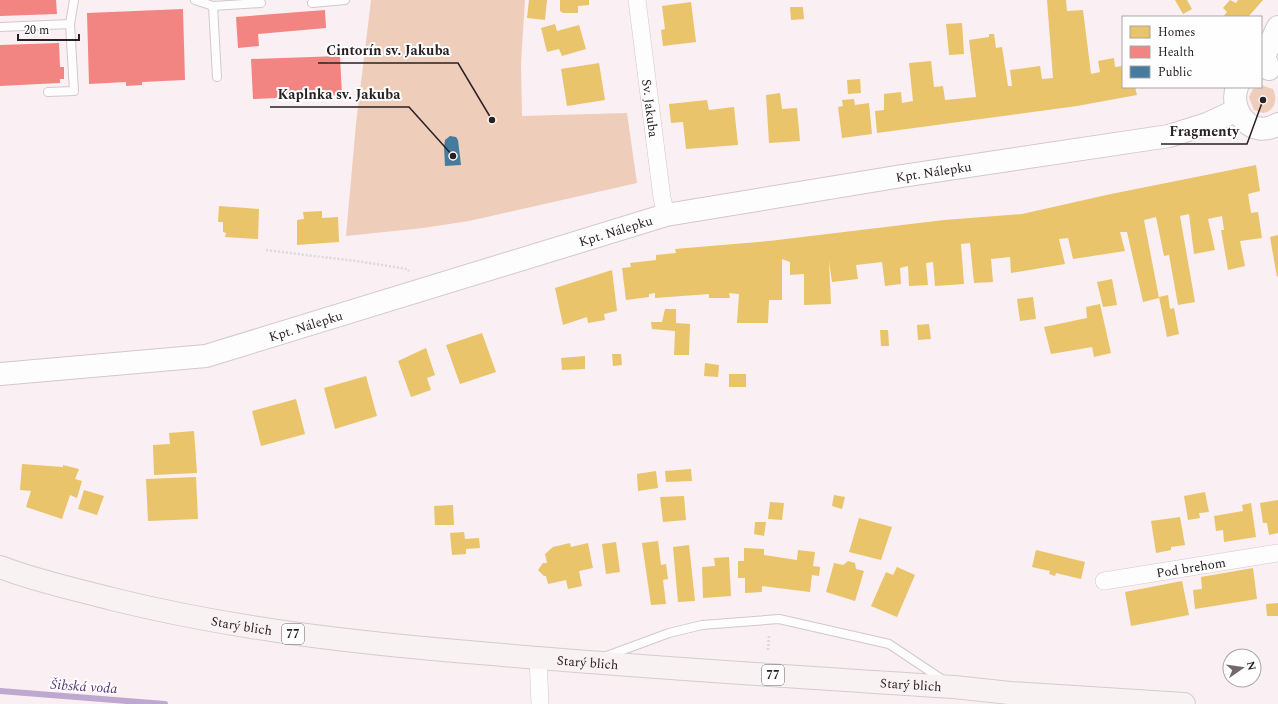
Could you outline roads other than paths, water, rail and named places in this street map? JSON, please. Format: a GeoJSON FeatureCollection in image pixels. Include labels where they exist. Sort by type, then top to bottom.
{"type":"FeatureCollection","features":[{"type":"Feature","properties":{"kind":"main road","name":"Starý blich"},"geometry":{"type":"LineString","coordinates":[[0,567],[28,578],[165,612],[273,632],[416,648],[538,658],[954,687],[1010,693],[1184,704]]}},
{"type":"Feature","properties":{"kind":"street","name":"Sv. Jakuba"},"geometry":{"type":"LineString","coordinates":[[637,0],[662,198],[666,215]]}},
{"type":"Feature","properties":{"kind":"street"},"geometry":{"type":"LineString","coordinates":[[1269,71],[1264,56],[1278,27]]}},
{"type":"Feature","properties":{"kind":"street"},"geometry":{"type":"LineString","coordinates":[[1237,88],[1234,102],[1236,110],[1242,118],[1257,128],[1266,128],[1278,124]]}},
{"type":"Feature","properties":{"kind":"street","name":"Kpt. Nálepku"},"geometry":{"type":"LineString","coordinates":[[0,374],[206,356],[666,215],[910,174],[1169,136],[1207,124],[1236,110]]}},
{"type":"Feature","properties":{"kind":"street","name":"Pod brehom"},"geometry":{"type":"LineString","coordinates":[[1104,581],[1278,553]]}},
{"type":"Feature","properties":{"kind":"street"},"geometry":{"type":"LineString","coordinates":[[538,658],[540,703]]}},
{"type":"Feature","properties":{"kind":"lane"},"geometry":{"type":"LineString","coordinates":[[48,92],[74,91],[70,24],[74,0]]}},
{"type":"Feature","properties":{"kind":"lane"},"geometry":{"type":"LineString","coordinates":[[195,0],[213,6],[261,3]]}},
{"type":"Feature","properties":{"kind":"lane"},"geometry":{"type":"LineString","coordinates":[[312,3],[344,0]]}},
{"type":"Feature","properties":{"kind":"lane"},"geometry":{"type":"LineString","coordinates":[[213,6],[217,77]]}},
{"type":"Feature","properties":{"kind":"lane"},"geometry":{"type":"LineString","coordinates":[[0,27],[70,24]]}},
{"type":"Feature","properties":{"kind":"lane"},"geometry":{"type":"LineString","coordinates":[[592,662],[635,644],[702,626],[779,619],[889,644],[954,687]]}},
{"type":"Feature","properties":{"kind":"waterway","name":"Šibská voda"},"geometry":{"type":"LineString","coordinates":[[0,691],[165,704]]}},
{"type":"Feature","properties":{"kind":"place","name":"Fragmenty"},"geometry":{"type":"Point","coordinates":[1263,100]}},
{"type":"Feature","properties":{"kind":"place","name":"Cintorín sv. Jakuba"},"geometry":{"type":"Point","coordinates":[492,120]}},
{"type":"Feature","properties":{"kind":"place","name":"Kaplnka sv. Jakuba"},"geometry":{"type":"Point","coordinates":[453,156]}}]}
